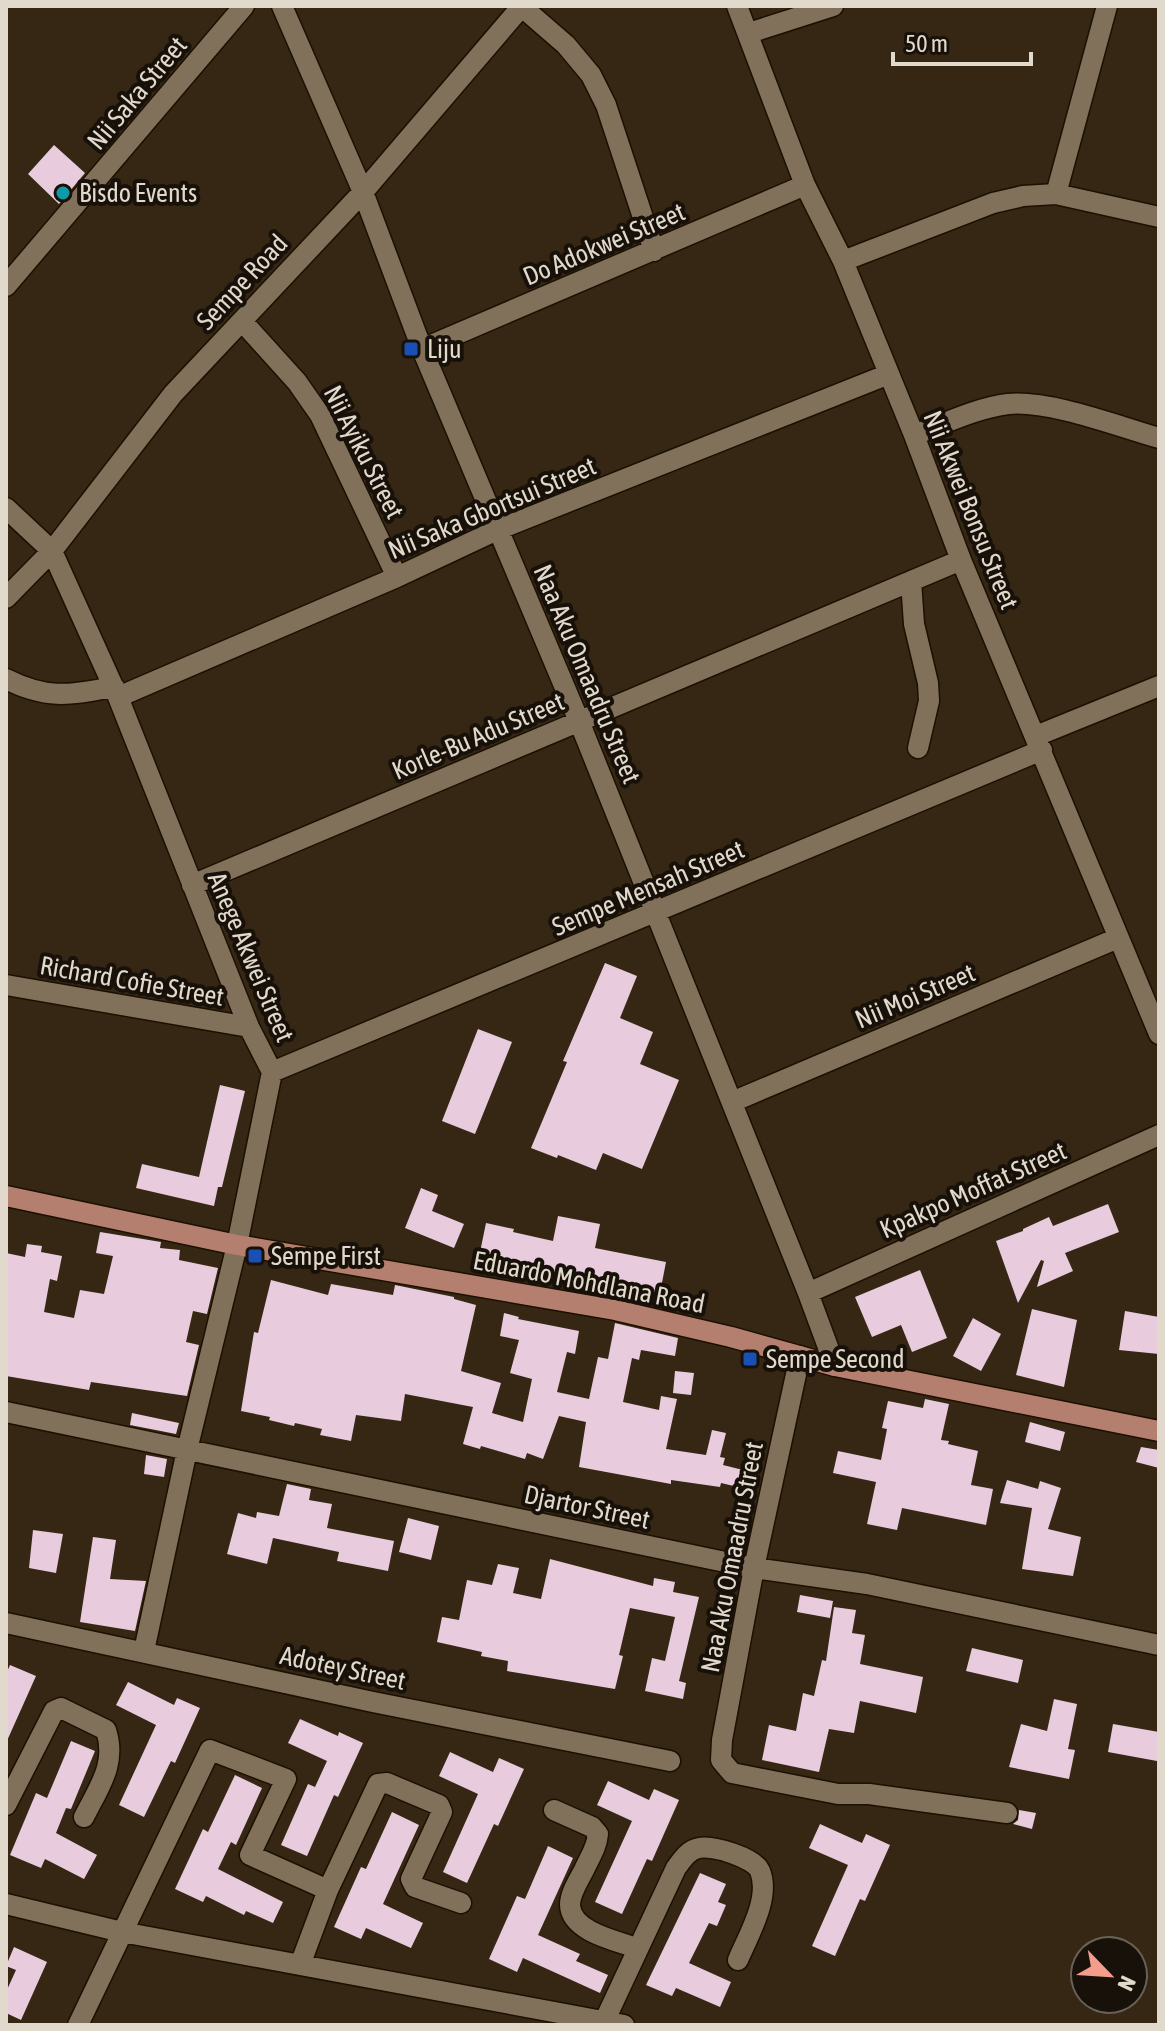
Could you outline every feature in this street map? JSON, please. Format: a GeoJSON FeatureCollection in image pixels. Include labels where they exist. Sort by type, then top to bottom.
{"type":"FeatureCollection","features":[{"type":"Feature","properties":{"kind":"main road","name":"Eduardo Mohdlana Road"},"geometry":{"type":"LineString","coordinates":[[6,1196],[237,1245],[615,1310],[835,1366],[1159,1431]]}},
{"type":"Feature","properties":{"kind":"street","name":"Nii Saka Street"},"geometry":{"type":"LineString","coordinates":[[6,286],[244,6]]}},
{"type":"Feature","properties":{"kind":"street","name":"Naa Aku Omaadru Street"},"geometry":{"type":"LineString","coordinates":[[282,6],[363,192],[422,349],[657,912],[835,1366]]}},
{"type":"Feature","properties":{"kind":"street","name":"Sempe Road"},"geometry":{"type":"LineString","coordinates":[[6,598],[52,551],[173,394],[363,192],[522,6]]}},
{"type":"Feature","properties":{"kind":"street"},"geometry":{"type":"LineString","coordinates":[[522,6],[566,45],[591,75],[606,105],[654,251]]}},
{"type":"Feature","properties":{"kind":"street","name":"Nii Akwei Bonsu Street"},"geometry":{"type":"LineString","coordinates":[[737,6],[805,185],[843,261],[961,560],[1158,1029]]}},
{"type":"Feature","properties":{"kind":"street"},"geometry":{"type":"LineString","coordinates":[[749,33],[833,6]]}},
{"type":"Feature","properties":{"kind":"street"},"geometry":{"type":"LineString","coordinates":[[1056,194],[1107,6]]}},
{"type":"Feature","properties":{"kind":"street","name":"Do Adokwei Street"},"geometry":{"type":"LineString","coordinates":[[422,349],[805,185]]}},
{"type":"Feature","properties":{"kind":"street"},"geometry":{"type":"LineString","coordinates":[[843,261],[993,203],[1023,196],[1056,194],[1159,217]]}},
{"type":"Feature","properties":{"kind":"street","name":"Nii Ayiku Street"},"geometry":{"type":"LineString","coordinates":[[242,321],[297,382],[320,415],[397,577]]}},
{"type":"Feature","properties":{"kind":"street","name":"Nii Saka Gbortsui Street"},"geometry":{"type":"LineString","coordinates":[[6,679],[34,690],[64,696],[116,692],[397,577],[497,530],[889,374]]}},
{"type":"Feature","properties":{"kind":"street"},"geometry":{"type":"LineString","coordinates":[[914,435],[985,409],[1011,404],[1051,408],[1159,438]]}},
{"type":"Feature","properties":{"kind":"street","name":"Anege Akwei Street"},"geometry":{"type":"LineString","coordinates":[[6,508],[52,551],[116,692],[249,1027],[272,1072],[237,1245],[187,1450],[144,1651]]}},
{"type":"Feature","properties":{"kind":"street","name":"Korle-Bu Adu Street"},"geometry":{"type":"LineString","coordinates":[[192,885],[961,560]]}},
{"type":"Feature","properties":{"kind":"street"},"geometry":{"type":"LineString","coordinates":[[911,581],[914,624],[928,683],[929,701],[918,748]]}},
{"type":"Feature","properties":{"kind":"street","name":"Sempe Mensah Street"},"geometry":{"type":"LineString","coordinates":[[272,1072],[657,912],[1039,743],[1159,686]]}},
{"type":"Feature","properties":{"kind":"street","name":"Nii Moi Street"},"geometry":{"type":"LineString","coordinates":[[732,1102],[1118,938]]}},
{"type":"Feature","properties":{"kind":"street","name":"Richard Cofie Street"},"geometry":{"type":"LineString","coordinates":[[6,985],[249,1027]]}},
{"type":"Feature","properties":{"kind":"street","name":"Kpakpo Moffat Street"},"geometry":{"type":"LineString","coordinates":[[808,1293],[1159,1135]]}},
{"type":"Feature","properties":{"kind":"street","name":"Naa Aku Omaadru Street"},"geometry":{"type":"LineString","coordinates":[[800,1356],[754,1568],[722,1740],[721,1760],[732,1773],[838,1794],[869,1794],[1007,1813]]}},
{"type":"Feature","properties":{"kind":"street","name":"Djartor Street"},"geometry":{"type":"LineString","coordinates":[[6,1412],[754,1568],[867,1584],[1159,1645]]}},
{"type":"Feature","properties":{"kind":"street","name":"Adotey Street"},"geometry":{"type":"LineString","coordinates":[[6,1623],[373,1702],[670,1761]]}},
{"type":"Feature","properties":{"kind":"street"},"geometry":{"type":"LineString","coordinates":[[6,1805],[54,1711],[61,1708],[106,1730],[111,1746],[109,1764],[84,1817]]}},
{"type":"Feature","properties":{"kind":"street"},"geometry":{"type":"LineString","coordinates":[[78,2025],[210,1750],[286,1779],[250,1855],[328,1890]]}},
{"type":"Feature","properties":{"kind":"street"},"geometry":{"type":"LineString","coordinates":[[300,1965],[328,1890],[378,1784],[383,1782],[441,1808],[442,1812],[411,1883],[461,1903]]}},
{"type":"Feature","properties":{"kind":"street"},"geometry":{"type":"LineString","coordinates":[[554,1810],[592,1827],[598,1834],[597,1845],[572,1893],[570,1907],[575,1919],[589,1930],[637,1948]]}},
{"type":"Feature","properties":{"kind":"street"},"geometry":{"type":"LineString","coordinates":[[6,1904],[122,1932],[614,2023],[637,1948],[676,1868],[686,1855],[698,1848],[711,1848],[751,1861],[760,1869],[763,1887],[757,1913],[738,1960]]}},
{"type":"Feature","properties":{"kind":"building","name":"Bisdo Events"},"geometry":{"type":"Polygon","coordinates":[[[54,145],[85,173],[59,204],[28,174],[54,145]]]}},
{"type":"Feature","properties":{"kind":"building"},"geometry":{"type":"Polygon","coordinates":[[[605,963],[637,976],[620,1018],[653,1032],[640,1064],[679,1080],[642,1169],[603,1153],[596,1170],[531,1148],[567,1062],[563,1061],[605,963]]]}},
{"type":"Feature","properties":{"kind":"building"},"geometry":{"type":"Polygon","coordinates":[[[478,1029],[512,1042],[475,1134],[442,1121],[478,1029]]]}},
{"type":"Feature","properties":{"kind":"building"},"geometry":{"type":"Polygon","coordinates":[[[220,1085],[245,1091],[222,1187],[218,1187],[214,1206],[136,1188],[142,1164],[199,1177],[220,1085]]]}},
{"type":"Feature","properties":{"kind":"building"},"geometry":{"type":"Polygon","coordinates":[[[421,1188],[438,1195],[432,1211],[464,1224],[454,1248],[405,1228],[421,1188]]]}},
{"type":"Feature","properties":{"kind":"building"},"geometry":{"type":"Polygon","coordinates":[[[1108,1204],[1119,1232],[1065,1253],[1073,1271],[1037,1287],[1044,1261],[1041,1260],[1018,1303],[996,1241],[1049,1217],[1053,1226],[1108,1204]]]}},
{"type":"Feature","properties":{"kind":"building"},"geometry":{"type":"Polygon","coordinates":[[[558,1216],[600,1224],[595,1248],[666,1262],[660,1293],[479,1257],[486,1223],[553,1241],[558,1216]]]}},
{"type":"Feature","properties":{"kind":"building"},"geometry":{"type":"Polygon","coordinates":[[[100,1232],[161,1242],[160,1248],[180,1250],[179,1260],[218,1268],[207,1314],[193,1311],[186,1342],[199,1345],[187,1396],[91,1382],[89,1390],[6,1376],[6,1253],[25,1257],[27,1244],[42,1246],[41,1252],[62,1256],[57,1281],[50,1279],[44,1312],[74,1318],[80,1290],[104,1294],[113,1256],[96,1253],[100,1232]]]}},
{"type":"Feature","properties":{"kind":"building"},"geometry":{"type":"Polygon","coordinates":[[[920,1270],[947,1338],[912,1352],[901,1325],[872,1337],[855,1297],[920,1270]]]}},
{"type":"Feature","properties":{"kind":"building"},"geometry":{"type":"Polygon","coordinates":[[[271,1280],[328,1295],[331,1284],[393,1295],[395,1285],[454,1297],[476,1305],[461,1371],[501,1383],[492,1413],[523,1422],[532,1379],[510,1373],[519,1340],[500,1336],[504,1313],[518,1319],[579,1331],[575,1354],[567,1352],[557,1392],[589,1399],[598,1357],[608,1359],[615,1323],[678,1338],[675,1356],[641,1350],[639,1360],[632,1358],[623,1402],[659,1410],[661,1396],[677,1399],[666,1449],[706,1455],[712,1430],[726,1433],[720,1457],[725,1458],[723,1465],[759,1474],[755,1491],[721,1483],[720,1487],[671,1480],[671,1484],[579,1467],[586,1422],[559,1416],[543,1459],[527,1453],[525,1459],[463,1444],[473,1407],[405,1394],[401,1421],[356,1415],[351,1441],[320,1435],[322,1429],[295,1423],[294,1426],[241,1411],[254,1332],[258,1333],[271,1280]]]}},
{"type":"Feature","properties":{"kind":"building"},"geometry":{"type":"Polygon","coordinates":[[[1032,1309],[1077,1320],[1064,1387],[1016,1375],[1032,1309]]]}},
{"type":"Feature","properties":{"kind":"building"},"geometry":{"type":"Polygon","coordinates":[[[1125,1311],[1159,1317],[1159,1354],[1119,1350],[1125,1311]]]}},
{"type":"Feature","properties":{"kind":"building"},"geometry":{"type":"Polygon","coordinates":[[[973,1318],[1001,1334],[981,1371],[953,1356],[973,1318]]]}},
{"type":"Feature","properties":{"kind":"building"},"geometry":{"type":"Polygon","coordinates":[[[675,1371],[694,1373],[691,1395],[673,1393],[675,1371]]]}},
{"type":"Feature","properties":{"kind":"building"},"geometry":{"type":"Polygon","coordinates":[[[925,1399],[949,1404],[941,1440],[978,1451],[971,1485],[993,1489],[986,1525],[902,1508],[897,1530],[867,1524],[876,1482],[833,1473],[838,1451],[881,1460],[887,1429],[882,1428],[888,1401],[923,1408],[925,1399]]]}},
{"type":"Feature","properties":{"kind":"building"},"geometry":{"type":"Polygon","coordinates":[[[132,1413],[179,1423],[176,1434],[130,1425],[132,1413]]]}},
{"type":"Feature","properties":{"kind":"building"},"geometry":{"type":"Polygon","coordinates":[[[1030,1422],[1065,1432],[1060,1451],[1025,1442],[1030,1422]]]}},
{"type":"Feature","properties":{"kind":"building"},"geometry":{"type":"Polygon","coordinates":[[[1141,1447],[1159,1450],[1159,1468],[1136,1462],[1141,1447]]]}},
{"type":"Feature","properties":{"kind":"building"},"geometry":{"type":"Polygon","coordinates":[[[146,1455],[167,1459],[164,1477],[144,1474],[146,1455]]]}},
{"type":"Feature","properties":{"kind":"building"},"geometry":{"type":"Polygon","coordinates":[[[1007,1480],[1038,1489],[1040,1481],[1061,1488],[1048,1529],[1081,1537],[1073,1576],[1022,1569],[1032,1508],[1000,1503],[1007,1480]]]}},
{"type":"Feature","properties":{"kind":"building"},"geometry":{"type":"Polygon","coordinates":[[[287,1484],[311,1489],[309,1500],[332,1504],[327,1528],[394,1541],[388,1571],[337,1561],[339,1552],[273,1538],[267,1564],[227,1554],[238,1513],[256,1518],[257,1512],[279,1516],[287,1484]]]}},
{"type":"Feature","properties":{"kind":"building"},"geometry":{"type":"Polygon","coordinates":[[[408,1518],[439,1526],[431,1560],[399,1552],[408,1518]]]}},
{"type":"Feature","properties":{"kind":"building"},"geometry":{"type":"Polygon","coordinates":[[[33,1530],[63,1534],[56,1573],[29,1568],[33,1530]]]}},
{"type":"Feature","properties":{"kind":"building"},"geometry":{"type":"Polygon","coordinates":[[[93,1537],[116,1540],[110,1579],[146,1581],[135,1631],[80,1622],[93,1537]]]}},
{"type":"Feature","properties":{"kind":"building"},"geometry":{"type":"Polygon","coordinates":[[[550,1559],[653,1586],[654,1578],[675,1582],[673,1592],[699,1597],[679,1681],[686,1683],[683,1699],[645,1691],[652,1658],[665,1661],[675,1617],[630,1608],[615,1689],[507,1671],[508,1661],[437,1642],[442,1617],[459,1620],[467,1580],[492,1585],[498,1564],[519,1568],[513,1593],[541,1599],[550,1559]]]}},
{"type":"Feature","properties":{"kind":"building"},"geometry":{"type":"Polygon","coordinates":[[[800,1595],[833,1601],[830,1618],[797,1612],[800,1595]]]}},
{"type":"Feature","properties":{"kind":"building"},"geometry":{"type":"Polygon","coordinates":[[[834,1607],[856,1610],[852,1633],[865,1635],[860,1664],[923,1677],[916,1713],[860,1701],[854,1733],[829,1729],[819,1772],[762,1760],[769,1725],[796,1731],[803,1693],[814,1696],[822,1660],[826,1661],[834,1607]]]}},
{"type":"Feature","properties":{"kind":"building"},"geometry":{"type":"Polygon","coordinates":[[[972,1648],[1023,1660],[1018,1683],[966,1671],[972,1648]]]}},
{"type":"Feature","properties":{"kind":"building"},"geometry":{"type":"Polygon","coordinates":[[[10,1665],[36,1676],[6,1743],[6,1674],[10,1665]]]}},
{"type":"Feature","properties":{"kind":"building"},"geometry":{"type":"Polygon","coordinates":[[[128,1682],[174,1705],[177,1698],[200,1708],[175,1763],[171,1761],[144,1817],[119,1805],[156,1725],[116,1705],[128,1682]]]}},
{"type":"Feature","properties":{"kind":"building"},"geometry":{"type":"Polygon","coordinates":[[[1054,1699],[1077,1704],[1068,1749],[1075,1750],[1069,1779],[1009,1767],[1021,1724],[1047,1731],[1054,1699]]]}},
{"type":"Feature","properties":{"kind":"building"},"geometry":{"type":"Polygon","coordinates":[[[300,1719],[363,1743],[338,1797],[334,1795],[307,1856],[281,1845],[308,1784],[315,1787],[327,1761],[288,1743],[300,1719]]]}},
{"type":"Feature","properties":{"kind":"building"},"geometry":{"type":"Polygon","coordinates":[[[1113,1724],[1159,1732],[1157,1761],[1108,1752],[1113,1724]]]}},
{"type":"Feature","properties":{"kind":"building"},"geometry":{"type":"Polygon","coordinates":[[[71,1741],[95,1751],[71,1809],[66,1808],[56,1833],[97,1855],[84,1879],[45,1859],[41,1868],[10,1855],[36,1793],[47,1798],[71,1741]]]}},
{"type":"Feature","properties":{"kind":"building"},"geometry":{"type":"Polygon","coordinates":[[[450,1752],[493,1772],[499,1758],[524,1769],[467,1883],[443,1872],[478,1794],[439,1776],[450,1752]]]}},
{"type":"Feature","properties":{"kind":"building"},"geometry":{"type":"Polygon","coordinates":[[[235,1775],[262,1788],[236,1845],[231,1842],[218,1869],[283,1902],[273,1923],[246,1911],[244,1915],[206,1896],[203,1902],[175,1889],[203,1829],[208,1832],[235,1775]]]}},
{"type":"Feature","properties":{"kind":"building"},"geometry":{"type":"Polygon","coordinates":[[[608,1781],[649,1800],[654,1789],[679,1800],[652,1861],[647,1859],[622,1914],[595,1902],[632,1821],[597,1805],[608,1781]]]}},
{"type":"Feature","properties":{"kind":"building"},"geometry":{"type":"Polygon","coordinates":[[[1019,1810],[1036,1813],[1032,1829],[1013,1824],[1018,1820],[1019,1810]]]}},
{"type":"Feature","properties":{"kind":"building"},"geometry":{"type":"Polygon","coordinates":[[[392,1812],[419,1825],[383,1904],[423,1923],[411,1948],[366,1928],[361,1939],[334,1927],[361,1867],[366,1869],[392,1812]]]}},
{"type":"Feature","properties":{"kind":"building"},"geometry":{"type":"Polygon","coordinates":[[[820,1824],[862,1843],[866,1834],[890,1845],[865,1901],[860,1899],[835,1956],[812,1946],[848,1865],[809,1848],[820,1824]]]}},
{"type":"Feature","properties":{"kind":"building"},"geometry":{"type":"Polygon","coordinates":[[[548,1846],[573,1858],[538,1935],[580,1954],[576,1961],[608,1975],[600,1993],[523,1958],[517,1972],[489,1959],[517,1896],[525,1899],[548,1846]]]}},
{"type":"Feature","properties":{"kind":"building"},"geometry":{"type":"Polygon","coordinates":[[[700,1873],[726,1884],[718,1902],[726,1905],[717,1926],[709,1923],[689,1963],[731,1982],[720,2007],[676,1988],[672,1996],[646,1985],[700,1873]]]}},
{"type":"Feature","properties":{"kind":"building"},"geometry":{"type":"Polygon","coordinates":[[[14,1947],[47,1962],[21,2020],[6,2013],[6,1992],[16,1970],[6,1966],[14,1947]]]}},
{"type":"Feature","properties":{"kind":"place","name":"Bisdo Events"},"geometry":{"type":"Point","coordinates":[63,193]}},
{"type":"Feature","properties":{"kind":"place","name":"Liju"},"geometry":{"type":"Point","coordinates":[411,349]}},
{"type":"Feature","properties":{"kind":"place","name":"Sempe First"},"geometry":{"type":"Point","coordinates":[255,1256]}},
{"type":"Feature","properties":{"kind":"place","name":"Sempe Second"},"geometry":{"type":"Point","coordinates":[750,1359]}}]}
